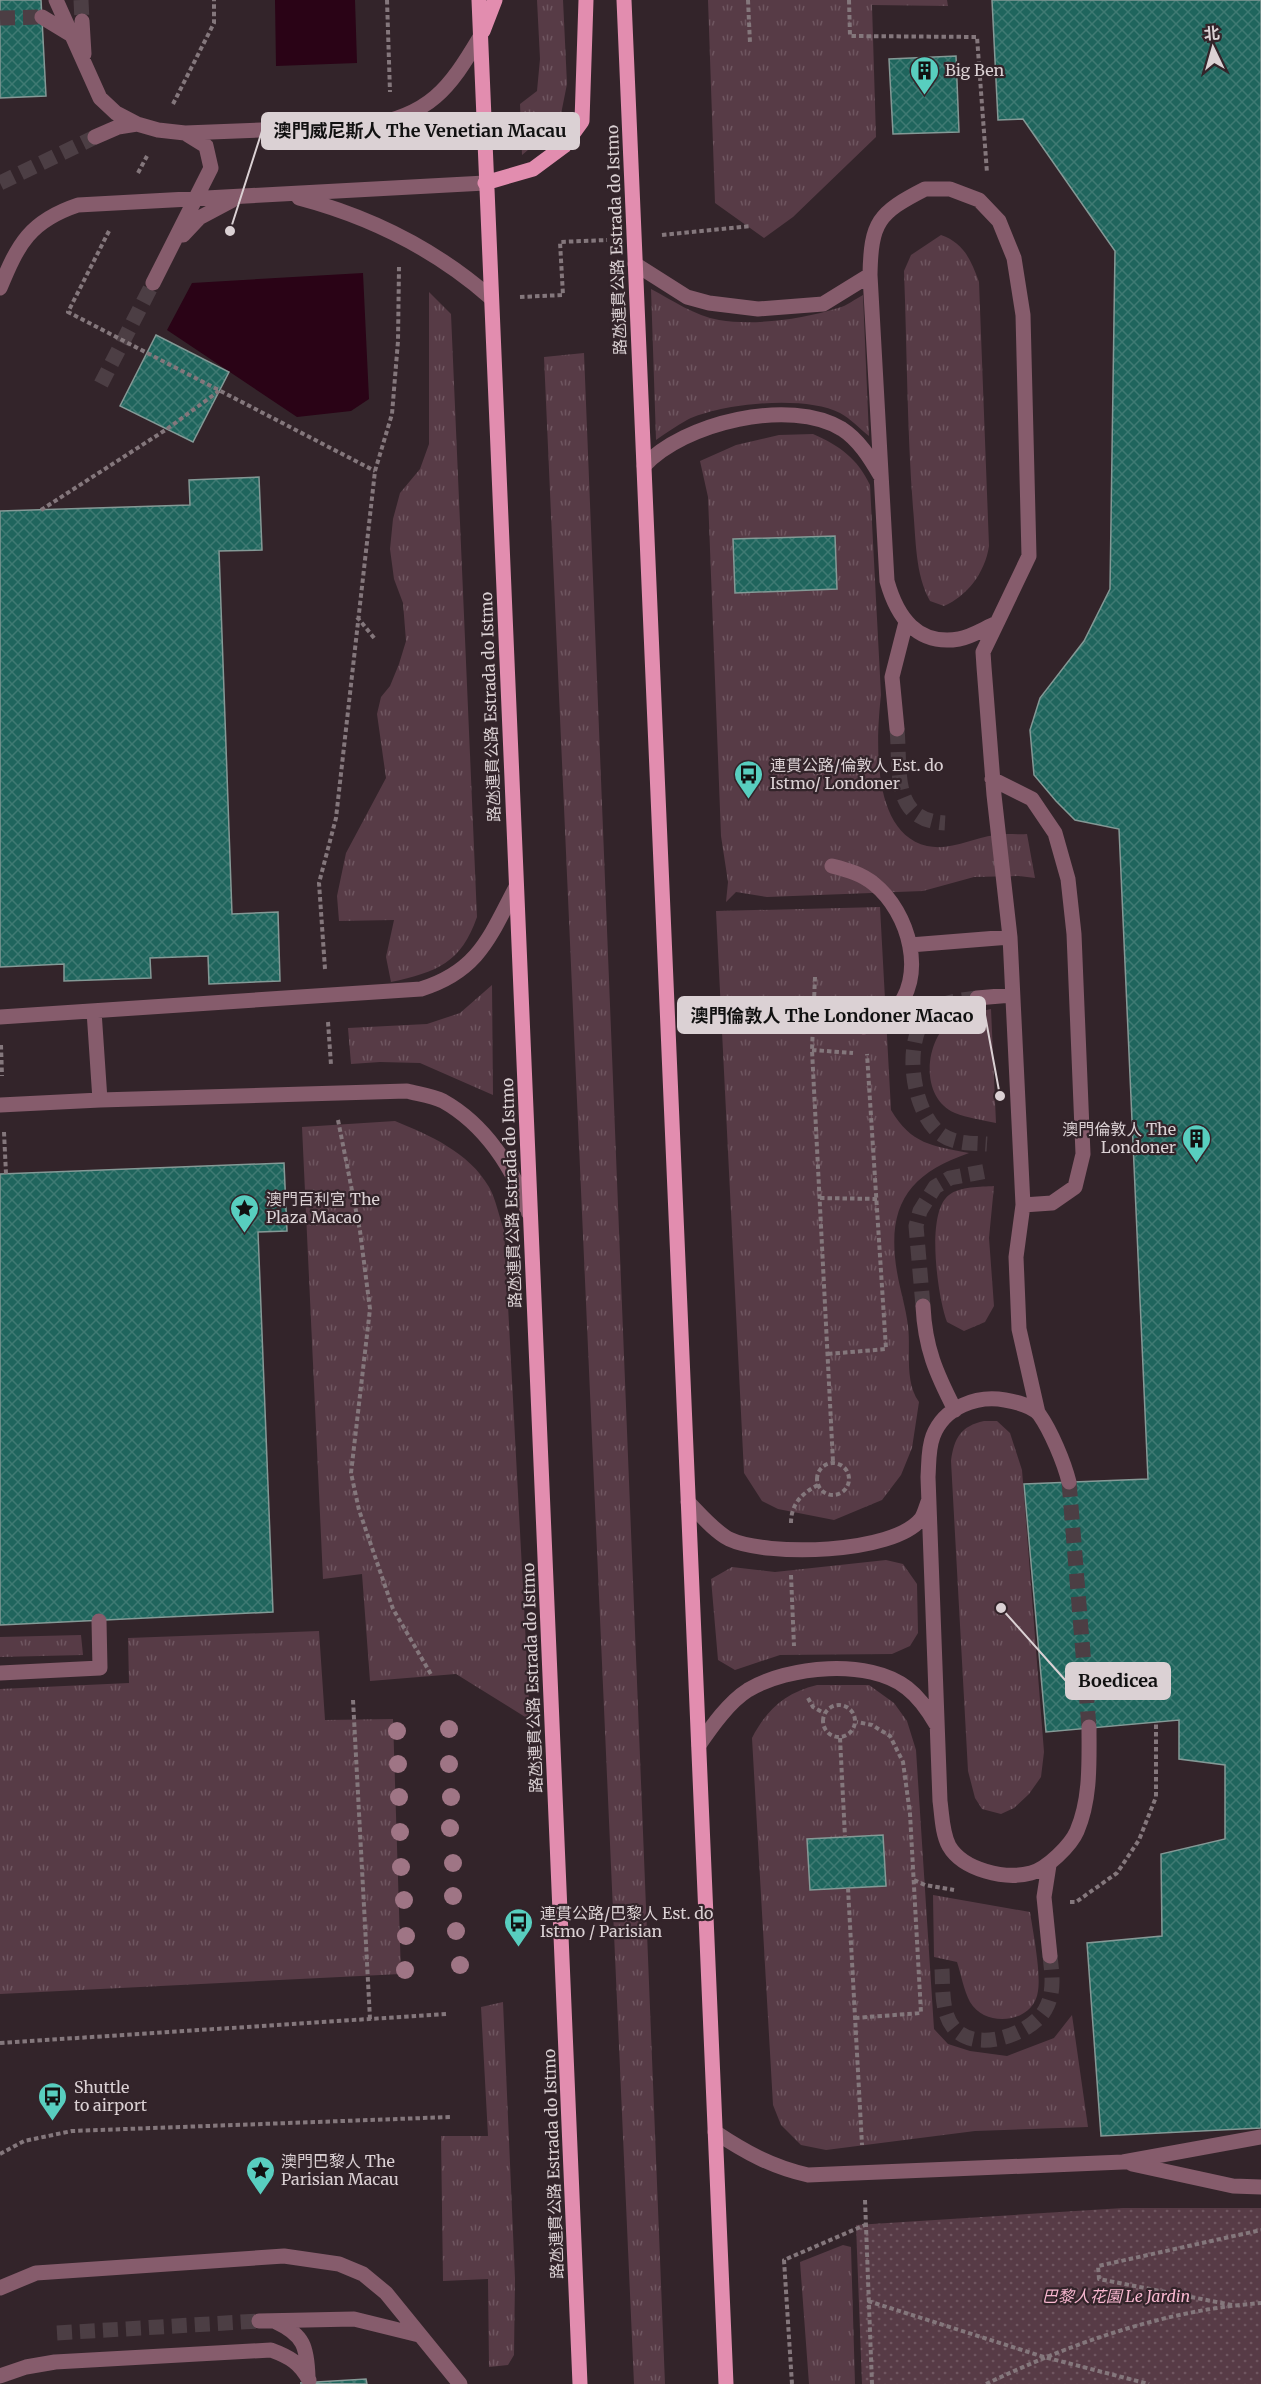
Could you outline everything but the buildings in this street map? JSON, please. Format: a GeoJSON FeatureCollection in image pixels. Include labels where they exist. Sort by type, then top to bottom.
{"type":"FeatureCollection","features":[{"type":"Feature","properties":{"kind":"main road","name":"路氹連貫公路 Estrada do Istmo"},"geometry":{"type":"LineString","coordinates":[[479,0],[580,2384]]}},
{"type":"Feature","properties":{"kind":"main road"},"geometry":{"type":"LineString","coordinates":[[480,37],[495,0]]}},
{"type":"Feature","properties":{"kind":"main road"},"geometry":{"type":"LineString","coordinates":[[485,183],[533,169],[564,146],[582,121],[586,0]]}},
{"type":"Feature","properties":{"kind":"main road","name":"路氹連貫公路 Estrada do Istmo"},"geometry":{"type":"LineString","coordinates":[[624,0],[726,2384]]}},
{"type":"Feature","properties":{"kind":"lane"},"geometry":{"type":"LineString","coordinates":[[56,0],[100,98],[116,112],[137,124],[158,130],[184,133],[366,126],[391,122],[427,105],[454,80],[480,37]]}},
{"type":"Feature","properties":{"kind":"lane"},"geometry":{"type":"LineString","coordinates":[[42,17],[56,23],[71,34]]}},
{"type":"Feature","properties":{"kind":"lane"},"geometry":{"type":"LineString","coordinates":[[82,21],[84,61]]}},
{"type":"Feature","properties":{"kind":"lane"},"geometry":{"type":"LineString","coordinates":[[95,137],[118,127],[137,124]]}},
{"type":"Feature","properties":{"kind":"lane"},"geometry":{"type":"LineString","coordinates":[[153,283],[211,168],[206,146],[184,133]]}},
{"type":"Feature","properties":{"kind":"lane"},"geometry":{"type":"LineString","coordinates":[[0,288],[14,253],[36,225],[53,213],[78,205],[485,183]]}},
{"type":"Feature","properties":{"kind":"lane"},"geometry":{"type":"LineString","coordinates":[[997,623],[961,639],[942,641],[926,637],[906,622],[894,605],[887,581],[870,244],[880,218],[899,201],[925,189],[950,189],[979,200],[999,221],[1014,258],[1023,315],[1029,483],[1029,556],[997,623],[983,652],[992,773],[1010,937],[1023,1205],[1016,1257],[1019,1329],[1038,1413],[1065,1465],[1069,1482]]}},
{"type":"Feature","properties":{"kind":"lane"},"geometry":{"type":"LineString","coordinates":[[285,194],[325,205],[397,234],[459,270],[490,298]]}},
{"type":"Feature","properties":{"kind":"lane"},"geometry":{"type":"LineString","coordinates":[[167,255],[199,218],[218,206],[242,196]]}},
{"type":"Feature","properties":{"kind":"lane"},"geometry":{"type":"LineString","coordinates":[[636,264],[687,297],[710,303],[758,309],[823,303],[870,274]]}},
{"type":"Feature","properties":{"kind":"lane"},"geometry":{"type":"LineString","coordinates":[[644,466],[657,452],[681,437],[741,418],[807,417],[842,429],[866,451],[881,477]]}},
{"type":"Feature","properties":{"kind":"lane"},"geometry":{"type":"LineString","coordinates":[[897,729],[892,677],[906,622]]}},
{"type":"Feature","properties":{"kind":"lane"},"geometry":{"type":"LineString","coordinates":[[992,773],[1032,800],[1055,833],[1068,879],[1074,934],[1083,1154],[1075,1187],[1052,1203],[1023,1205]]}},
{"type":"Feature","properties":{"kind":"lane"},"geometry":{"type":"LineString","coordinates":[[832,866],[858,873],[876,886],[906,928],[910,945],[909,990],[892,1014],[864,1027]]}},
{"type":"Feature","properties":{"kind":"lane"},"geometry":{"type":"LineString","coordinates":[[0,1017],[421,989],[443,982],[471,963],[489,938],[516,887]]}},
{"type":"Feature","properties":{"kind":"lane"},"geometry":{"type":"LineString","coordinates":[[910,945],[1010,937]]}},
{"type":"Feature","properties":{"kind":"lane"},"geometry":{"type":"LineString","coordinates":[[977,998],[1012,995]]}},
{"type":"Feature","properties":{"kind":"lane"},"geometry":{"type":"LineString","coordinates":[[94,1011],[100,1100]]}},
{"type":"Feature","properties":{"kind":"lane"},"geometry":{"type":"LineString","coordinates":[[0,1105],[407,1091],[441,1100],[471,1120],[492,1144],[521,1189],[530,1218]]}},
{"type":"Feature","properties":{"kind":"lane"},"geometry":{"type":"LineString","coordinates":[[922,1306],[925,1337],[934,1369],[955,1410]]}},
{"type":"Feature","properties":{"kind":"lane"},"geometry":{"type":"LineString","coordinates":[[1038,1413],[1021,1403],[999,1399],[979,1399],[946,1416],[933,1436],[929,1453],[943,1828],[948,1844],[957,1856],[975,1867],[994,1873],[1031,1873],[1049,1865],[1077,1832],[1089,1779],[1089,1727]]}},
{"type":"Feature","properties":{"kind":"lane"},"geometry":{"type":"LineString","coordinates":[[688,1502],[729,1539],[757,1546],[790,1549],[855,1546],[904,1532],[921,1519],[929,1498]]}},
{"type":"Feature","properties":{"kind":"lane"},"geometry":{"type":"LineString","coordinates":[[0,1673],[100,1668],[99,1621]]}},
{"type":"Feature","properties":{"kind":"lane"},"geometry":{"type":"LineString","coordinates":[[699,1745],[716,1722],[746,1691],[795,1672],[865,1671],[906,1687],[924,1703],[938,1726]]}},
{"type":"Feature","properties":{"kind":"lane"},"geometry":{"type":"LineString","coordinates":[[1049,1865],[1044,1897],[1050,1956]]}},
{"type":"Feature","properties":{"kind":"lane"},"geometry":{"type":"LineString","coordinates":[[715,2132],[745,2152],[776,2168],[808,2175],[1123,2162],[1261,2137]]}},
{"type":"Feature","properties":{"kind":"lane"},"geometry":{"type":"LineString","coordinates":[[1123,2162],[1233,2186],[1261,2187]]}},
{"type":"Feature","properties":{"kind":"lane"},"geometry":{"type":"LineString","coordinates":[[0,2288],[36,2273],[285,2256],[339,2264],[363,2274],[386,2293],[460,2384]]}},
{"type":"Feature","properties":{"kind":"lane"},"geometry":{"type":"LineString","coordinates":[[0,2376],[26,2367],[55,2362],[271,2350],[288,2356],[302,2367],[309,2380],[308,2359],[302,2342],[294,2330],[266,2321],[354,2319],[382,2324],[419,2335]]}},
{"type":"Feature","properties":{"kind":"path"},"geometry":{"type":"LineString","coordinates":[[172,105],[214,23],[214,0]]}},
{"type":"Feature","properties":{"kind":"path"},"geometry":{"type":"LineString","coordinates":[[387,0],[391,122]]}},
{"type":"Feature","properties":{"kind":"path"},"geometry":{"type":"LineString","coordinates":[[748,0],[750,43]]}},
{"type":"Feature","properties":{"kind":"path"},"geometry":{"type":"LineString","coordinates":[[849,0],[850,36],[976,37],[990,211]]}},
{"type":"Feature","properties":{"kind":"path"},"geometry":{"type":"LineString","coordinates":[[136,178],[152,147]]}},
{"type":"Feature","properties":{"kind":"path"},"geometry":{"type":"LineString","coordinates":[[110,230],[68,312],[375,471]]}},
{"type":"Feature","properties":{"kind":"path"},"geometry":{"type":"LineString","coordinates":[[323,933],[319,883],[336,818],[375,471],[392,414],[400,286],[397,234]]}},
{"type":"Feature","properties":{"kind":"path"},"geometry":{"type":"LineString","coordinates":[[41,510],[167,429],[219,391]]}},
{"type":"Feature","properties":{"kind":"path"},"geometry":{"type":"LineString","coordinates":[[357,617],[375,639]]}},
{"type":"Feature","properties":{"kind":"path"},"geometry":{"type":"LineString","coordinates":[[815,976],[812,1050],[833,1462]]}},
{"type":"Feature","properties":{"kind":"path"},"geometry":{"type":"LineString","coordinates":[[812,1050],[867,1054],[886,1349],[828,1354]]}},
{"type":"Feature","properties":{"kind":"path"},"geometry":{"type":"LineString","coordinates":[[332,1093],[360,1231],[370,1310],[351,1473],[359,1510],[393,1609],[432,1676]]}},
{"type":"Feature","properties":{"kind":"path"},"geometry":{"type":"LineString","coordinates":[[820,1198],[877,1199]]}},
{"type":"Feature","properties":{"kind":"path"},"geometry":{"type":"LineString","coordinates":[[833,1462],[845,1468],[850,1480],[844,1492],[832,1497],[820,1491],[815,1479],[821,1467],[833,1462]]}},
{"type":"Feature","properties":{"kind":"path"},"geometry":{"type":"LineString","coordinates":[[353,1700],[370,2019]]}},
{"type":"Feature","properties":{"kind":"path"},"geometry":{"type":"LineString","coordinates":[[833,1705],[844,1705],[853,1712],[857,1722],[851,1734],[840,1738],[829,1735],[822,1725],[824,1713],[833,1705]]}},
{"type":"Feature","properties":{"kind":"path"},"geometry":{"type":"LineString","coordinates":[[855,2018],[921,2013],[910,1814],[903,1762],[890,1736],[872,1725],[857,1722]]}},
{"type":"Feature","properties":{"kind":"path"},"geometry":{"type":"LineString","coordinates":[[840,1738],[845,1837]]}},
{"type":"Feature","properties":{"kind":"path"},"geometry":{"type":"LineString","coordinates":[[848,1888],[865,2173],[872,2384]]}},
{"type":"Feature","properties":{"kind":"path"},"geometry":{"type":"LineString","coordinates":[[0,2043],[446,2014]]}},
{"type":"Feature","properties":{"kind":"path"},"geometry":{"type":"LineString","coordinates":[[0,2154],[24,2141],[72,2131],[451,2116]]}},
{"type":"Feature","properties":{"kind":"path"},"geometry":{"type":"LineString","coordinates":[[792,2384],[784,2260],[866,2225]]}},
{"type":"Feature","properties":{"kind":"path"},"geometry":{"type":"LineString","coordinates":[[1232,2305],[1099,2279],[1098,2266],[1261,2230]]}},
{"type":"Feature","properties":{"kind":"path"},"geometry":{"type":"LineString","coordinates":[[868,2301],[1044,2357],[1149,2384]]}},
{"type":"Feature","properties":{"kind":"path"},"geometry":{"type":"LineString","coordinates":[[986,2384],[1083,2342],[1156,2321],[1232,2305],[1261,2303]]}},
{"type":"Feature","properties":{"kind":"green space"},"geometry":{"type":"Polygon","coordinates":[[[537,0],[563,0],[567,84],[559,124],[522,155],[520,104],[537,91],[540,59],[537,0]]]}},
{"type":"Feature","properties":{"kind":"green space"},"geometry":{"type":"Polygon","coordinates":[[[708,0],[947,0],[948,6],[872,5],[876,137],[793,217],[764,238],[715,203],[708,0]]]}},
{"type":"Feature","properties":{"kind":"green space"},"geometry":{"type":"Polygon","coordinates":[[[941,235],[956,243],[966,253],[979,282],[989,546],[984,565],[974,582],[960,596],[944,606],[930,601],[921,579],[917,556],[909,449],[904,271],[911,255],[941,235]]]}},
{"type":"Feature","properties":{"kind":"green space"},"geometry":{"type":"Polygon","coordinates":[[[651,289],[701,315],[733,322],[779,320],[824,312],[845,306],[863,295],[869,436],[840,413],[825,407],[764,403],[702,414],[687,420],[656,440],[651,289]]]}},
{"type":"Feature","properties":{"kind":"green space"},"geometry":{"type":"Polygon","coordinates":[[[429,292],[451,314],[477,917],[463,945],[445,963],[422,974],[391,982],[386,957],[394,920],[339,921],[337,896],[346,853],[386,778],[377,714],[381,697],[390,686],[406,641],[403,603],[394,579],[390,549],[393,519],[400,493],[420,469],[429,444],[429,292]]]}},
{"type":"Feature","properties":{"kind":"green space"},"geometry":{"type":"Polygon","coordinates":[[[584,353],[665,2384],[634,2384],[544,357],[584,353]]]}},
{"type":"Feature","properties":{"kind":"green space"},"geometry":{"type":"Polygon","coordinates":[[[813,434],[847,454],[859,467],[870,485],[881,695],[879,759],[881,782],[895,823],[909,838],[927,846],[936,847],[953,846],[999,834],[1027,834],[1035,878],[974,877],[923,891],[767,897],[736,892],[726,902],[728,882],[721,836],[708,497],[700,461],[736,445],[779,435],[813,434]]]}},
{"type":"Feature","properties":{"kind":"green space"},"geometry":{"type":"Polygon","coordinates":[[[880,907],[891,1110],[906,1130],[924,1142],[969,1153],[930,1171],[917,1182],[906,1196],[899,1211],[895,1229],[894,1249],[897,1272],[908,1326],[911,1385],[919,1402],[912,1448],[901,1475],[882,1500],[834,1520],[778,1509],[762,1501],[744,1473],[716,911],[880,907]]]}},
{"type":"Feature","properties":{"kind":"green space"},"geometry":{"type":"Polygon","coordinates":[[[492,985],[493,1095],[420,1063],[351,1064],[348,1028],[427,1024],[460,1013],[492,985]]]}},
{"type":"Feature","properties":{"kind":"green space"},"geometry":{"type":"Polygon","coordinates":[[[991,1009],[996,1123],[960,1115],[943,1105],[935,1094],[930,1067],[932,1052],[944,1027],[958,1016],[991,1009]]]}},
{"type":"Feature","properties":{"kind":"green space"},"geometry":{"type":"Polygon","coordinates":[[[395,1121],[447,1146],[471,1164],[489,1187],[504,1230],[530,1720],[456,1674],[370,1681],[362,1574],[323,1579],[302,1127],[395,1121]]]}},
{"type":"Feature","properties":{"kind":"green space"},"geometry":{"type":"Polygon","coordinates":[[[994,1186],[989,1238],[994,1306],[985,1322],[964,1331],[947,1322],[940,1295],[935,1237],[937,1219],[942,1205],[954,1192],[994,1186]]]}},
{"type":"Feature","properties":{"kind":"green space"},"geometry":{"type":"Polygon","coordinates":[[[984,1421],[997,1421],[1010,1433],[1022,1470],[1044,1752],[1041,1777],[1029,1794],[1014,1808],[1001,1814],[982,1809],[975,1798],[968,1771],[951,1461],[954,1446],[960,1434],[970,1426],[984,1421]]]}},
{"type":"Feature","properties":{"kind":"green space"},"geometry":{"type":"Polygon","coordinates":[[[886,1560],[903,1564],[917,1584],[918,1633],[910,1646],[892,1654],[780,1655],[735,1670],[718,1660],[711,1579],[732,1567],[775,1572],[886,1560]]]}},
{"type":"Feature","properties":{"kind":"green space"},"geometry":{"type":"Polygon","coordinates":[[[319,1631],[325,1720],[393,1719],[401,1974],[0,1994],[0,1689],[129,1683],[128,1638],[319,1631]]]}},
{"type":"Feature","properties":{"kind":"green space"},"geometry":{"type":"Polygon","coordinates":[[[81,1635],[83,1655],[0,1657],[0,1637],[81,1635]]]}},
{"type":"Feature","properties":{"kind":"green space"},"geometry":{"type":"Polygon","coordinates":[[[817,1685],[869,1685],[894,1703],[907,1721],[916,1750],[934,2029],[948,2044],[970,2051],[1007,2056],[1054,2038],[1072,2015],[1088,2127],[975,2131],[826,2150],[801,2145],[781,2125],[773,2105],[752,1738],[764,1719],[778,1704],[795,1693],[817,1685]]]}},
{"type":"Feature","properties":{"kind":"green space"},"geometry":{"type":"Polygon","coordinates":[[[933,1895],[1030,1912],[1039,1983],[1035,2002],[1028,2010],[1008,2019],[997,2019],[977,2011],[964,1988],[957,1962],[934,1957],[933,1895]]]}},
{"type":"Feature","properties":{"kind":"green space"},"geometry":{"type":"Polygon","coordinates":[[[503,2002],[515,2279],[514,2355],[508,2365],[489,2367],[488,2279],[443,2281],[441,2136],[488,2136],[481,2007],[503,2002]]]}},
{"type":"Feature","properties":{"kind":"green space","name":"巴黎人花園 Le Jardin"},"geometry":{"type":"Polygon","coordinates":[[[1123,2208],[1261,2208],[1261,2384],[862,2384],[856,2225],[1123,2208]]]}},
{"type":"Feature","properties":{"kind":"green space"},"geometry":{"type":"Polygon","coordinates":[[[843,2245],[851,2247],[855,2384],[809,2384],[800,2262],[843,2245]]]}},
{"type":"Feature","properties":{"kind":"shaded area"},"geometry":{"type":"Polygon","coordinates":[[[275,0],[355,0],[357,63],[276,66],[275,0]]]}},
{"type":"Feature","properties":{"kind":"shaded area"},"geometry":{"type":"Polygon","coordinates":[[[363,273],[369,399],[351,411],[297,417],[167,330],[192,283],[363,273]]]}},
{"type":"Feature","properties":{"kind":"tunnel"},"geometry":{"type":"LineString","coordinates":[[81,0],[82,21]]}},
{"type":"Feature","properties":{"kind":"tunnel"},"geometry":{"type":"LineString","coordinates":[[0,18],[42,17]]}},
{"type":"Feature","properties":{"kind":"tunnel"},"geometry":{"type":"LineString","coordinates":[[0,183],[95,137]]}},
{"type":"Feature","properties":{"kind":"tunnel"},"geometry":{"type":"LineString","coordinates":[[101,384],[153,283]]}},
{"type":"Feature","properties":{"kind":"tunnel"},"geometry":{"type":"LineString","coordinates":[[897,729],[899,776],[907,803],[915,813],[927,820],[945,823]]}},
{"type":"Feature","properties":{"kind":"tunnel"},"geometry":{"type":"LineString","coordinates":[[977,998],[943,1005],[933,1010],[923,1021],[916,1036],[913,1054],[914,1073],[917,1092],[931,1125],[942,1135],[958,1142],[987,1144]]}},
{"type":"Feature","properties":{"kind":"tunnel"},"geometry":{"type":"LineString","coordinates":[[923,1306],[916,1226],[920,1211],[935,1187],[950,1178],[987,1171]]}},
{"type":"Feature","properties":{"kind":"tunnel"},"geometry":{"type":"LineString","coordinates":[[1069,1482],[1089,1727]]}},
{"type":"Feature","properties":{"kind":"tunnel"},"geometry":{"type":"LineString","coordinates":[[942,1969],[943,1999],[949,2021],[962,2035],[987,2040],[1001,2038],[1027,2027],[1045,2010],[1052,1990],[1050,1956]]}},
{"type":"Feature","properties":{"kind":"tunnel"},"geometry":{"type":"LineString","coordinates":[[57,2333],[259,2321]]}},
{"type":"Feature","properties":{"kind":"place","name":"Big Ben"},"geometry":{"type":"Point","coordinates":[924,96]}},
{"type":"Feature","properties":{"kind":"place","name":"澳門威尼斯人 The Venetian Macau"},"geometry":{"type":"Point","coordinates":[230,231]}},
{"type":"Feature","properties":{"kind":"place","name":"連貫公路/倫敦人 Est. do Istmo/ Londoner"},"geometry":{"type":"Point","coordinates":[749,800]}},
{"type":"Feature","properties":{"kind":"place","name":"澳門倫敦人 The Londoner Macao"},"geometry":{"type":"Point","coordinates":[1000,1096]}},
{"type":"Feature","properties":{"kind":"place","name":"澳門倫敦人 The Londoner"},"geometry":{"type":"Point","coordinates":[1197,1164]}},
{"type":"Feature","properties":{"kind":"place","name":"澳門百利宮 The Plaza Macao"},"geometry":{"type":"Point","coordinates":[245,1234]}},
{"type":"Feature","properties":{"kind":"place","name":"Boedicea"},"geometry":{"type":"Point","coordinates":[1001,1608]}},
{"type":"Feature","properties":{"kind":"place","name":"連貫公路/巴黎人 Est. do Istmo / Parisian"},"geometry":{"type":"Point","coordinates":[519,1948]}},
{"type":"Feature","properties":{"kind":"place","name":"Shuttle to airport"},"geometry":{"type":"Point","coordinates":[53,2122]}},
{"type":"Feature","properties":{"kind":"place","name":"澳門巴黎人 The Parisian Macau"},"geometry":{"type":"Point","coordinates":[260,2196]}}]}
